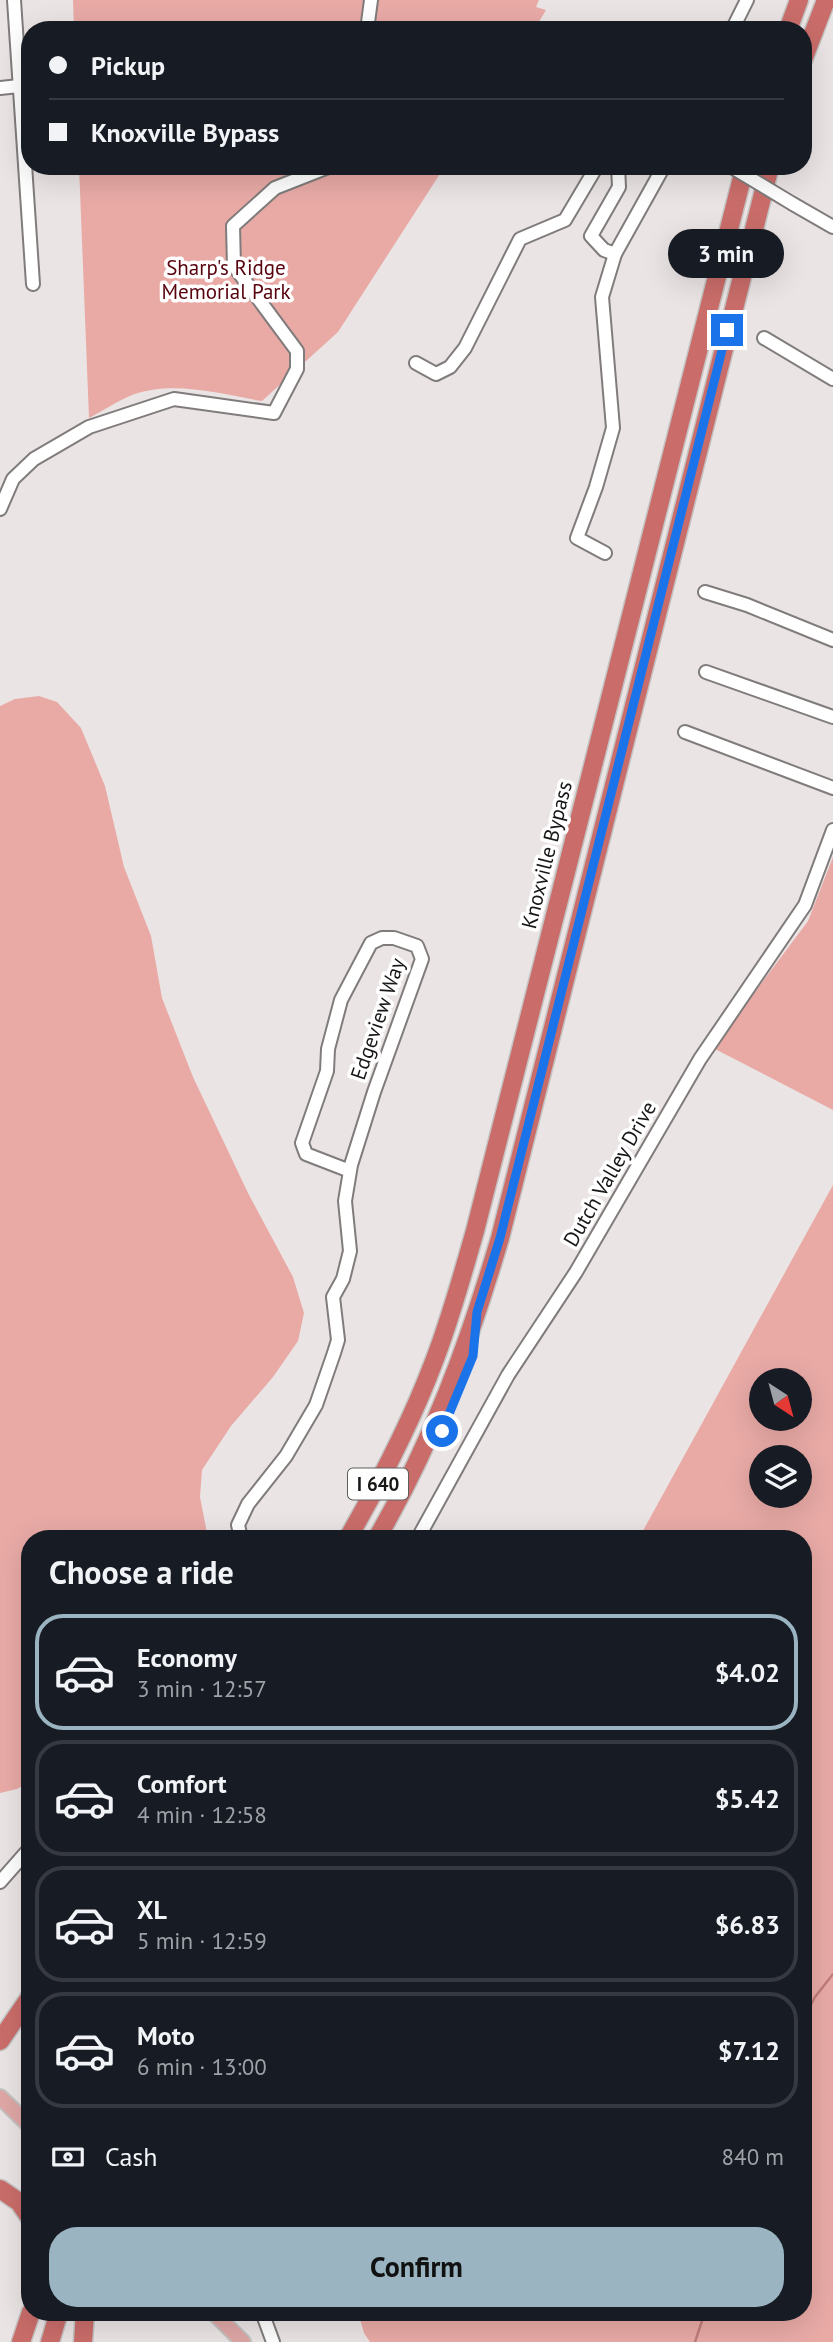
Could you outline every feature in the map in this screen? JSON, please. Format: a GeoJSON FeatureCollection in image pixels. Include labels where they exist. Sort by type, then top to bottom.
{"type":"FeatureCollection","features":[{"type":"Feature","properties":{"kind":"highway"},"geometry":{"type":"LineString","coordinates":[[791,21],[799,0]]}},
{"type":"Feature","properties":{"kind":"highway"},"geometry":{"type":"LineString","coordinates":[[812,37],[826,0]]}},
{"type":"Feature","properties":{"kind":"highway","name":"Knoxville Bypass"},"geometry":{"type":"LineString","coordinates":[[352,1530],[380,1480],[425,1386],[442,1341],[475,1231],[743,175]]}},
{"type":"Feature","properties":{"kind":"highway","name":"I 640"},"geometry":{"type":"LineString","coordinates":[[381,1530],[439,1416],[477,1312],[500,1238],[767,175]]}},
{"type":"Feature","properties":{"kind":"highway"},"geometry":{"type":"LineString","coordinates":[[391,1530],[424,1471],[473,1356],[477,1312]]}},
{"type":"Feature","properties":{"kind":"highway"},"geometry":{"type":"LineString","coordinates":[[0,2041],[21,2010]]}},
{"type":"Feature","properties":{"kind":"highway"},"geometry":{"type":"LineString","coordinates":[[0,2189],[21,2205]]}},
{"type":"Feature","properties":{"kind":"highway"},"geometry":{"type":"LineString","coordinates":[[21,2342],[28,2321]]}},
{"type":"Feature","properties":{"kind":"highway"},"geometry":{"type":"LineString","coordinates":[[50,2342],[56,2321]]}},
{"type":"Feature","properties":{"kind":"highway"},"geometry":{"type":"LineString","coordinates":[[82,2342],[85,2321]]}},
{"type":"Feature","properties":{"kind":"main road"},"geometry":{"type":"LineString","coordinates":[[0,2097],[21,2117]]}},
{"type":"Feature","properties":{"kind":"main road"},"geometry":{"type":"LineString","coordinates":[[222,2321],[243,2342]]}},
{"type":"Feature","properties":{"kind":"street"},"geometry":{"type":"LineString","coordinates":[[13,0],[21,111]]}},
{"type":"Feature","properties":{"kind":"street"},"geometry":{"type":"LineString","coordinates":[[368,21],[371,0]]}},
{"type":"Feature","properties":{"kind":"street"},"geometry":{"type":"LineString","coordinates":[[736,21],[747,0]]}},
{"type":"Feature","properties":{"kind":"street"},"geometry":{"type":"LineString","coordinates":[[0,88],[19,86]]}},
{"type":"Feature","properties":{"kind":"street"},"geometry":{"type":"LineString","coordinates":[[26,175],[33,284]]}},
{"type":"Feature","properties":{"kind":"street"},"geometry":{"type":"LineString","coordinates":[[0,509],[6,480],[89,427],[174,399],[274,414],[297,369],[297,351],[234,266],[233,226],[275,188],[308,175]]}},
{"type":"Feature","properties":{"kind":"street"},"geometry":{"type":"LineString","coordinates":[[416,363],[436,374],[450,367],[465,348],[520,239],[565,220],[592,175]]}},
{"type":"Feature","properties":{"kind":"street"},"geometry":{"type":"LineString","coordinates":[[615,254],[604,250],[592,236],[619,187],[618,175]]}},
{"type":"Feature","properties":{"kind":"street"},"geometry":{"type":"LineString","coordinates":[[605,553],[577,538],[596,487],[613,428],[602,297],[615,254],[659,175]]}},
{"type":"Feature","properties":{"kind":"street"},"geometry":{"type":"LineString","coordinates":[[745,175],[833,227]]}},
{"type":"Feature","properties":{"kind":"street"},"geometry":{"type":"LineString","coordinates":[[764,338],[833,379]]}},
{"type":"Feature","properties":{"kind":"street"},"geometry":{"type":"LineString","coordinates":[[705,592],[747,605],[833,640]]}},
{"type":"Feature","properties":{"kind":"street"},"geometry":{"type":"LineString","coordinates":[[706,672],[833,717]]}},
{"type":"Feature","properties":{"kind":"street"},"geometry":{"type":"LineString","coordinates":[[685,732],[833,788]]}},
{"type":"Feature","properties":{"kind":"street","name":"Dutch Valley Drive"},"geometry":{"type":"LineString","coordinates":[[422,1530],[508,1375],[576,1272],[700,1059],[805,905],[833,830]]}},
{"type":"Feature","properties":{"kind":"street","name":"Edgeview Way"},"geometry":{"type":"LineString","coordinates":[[239,1530],[238,1525],[248,1504],[286,1456],[316,1405],[338,1340],[333,1297],[343,1279],[350,1251],[345,1201],[351,1171],[374,1092],[422,959],[417,946],[394,938],[382,938],[371,943],[341,1000],[328,1049],[327,1071],[302,1143],[306,1154],[351,1171]]}},
{"type":"Feature","properties":{"kind":"street"},"geometry":{"type":"LineString","coordinates":[[0,1882],[21,1858]]}},
{"type":"Feature","properties":{"kind":"street"},"geometry":{"type":"LineString","coordinates":[[265,2321],[272,2342]]}},
{"type":"Feature","properties":{"kind":"green space"},"geometry":{"type":"Polygon","coordinates":[[[73,0],[539,0],[536,7],[546,10],[539,21],[74,21],[73,0]]]}},
{"type":"Feature","properties":{"kind":"green space","name":"Sharp's Ridge Memorial Park"},"geometry":{"type":"Polygon","coordinates":[[[79,175],[439,175],[338,332],[262,401],[181,388],[164,389],[132,395],[89,418],[79,175]]]}},
{"type":"Feature","properties":{"kind":"green space"},"geometry":{"type":"Polygon","coordinates":[[[39,696],[57,702],[81,728],[105,786],[124,867],[151,936],[162,998],[193,1077],[248,1193],[293,1277],[304,1313],[298,1341],[273,1377],[231,1426],[202,1470],[200,1497],[206,1530],[21,1530],[21,1787],[0,1793],[0,706],[15,699],[39,696]]]}},
{"type":"Feature","properties":{"kind":"green space"},"geometry":{"type":"Polygon","coordinates":[[[833,857],[833,1110],[713,1048],[808,921],[833,857]]]}},
{"type":"Feature","properties":{"kind":"green space"},"geometry":{"type":"Polygon","coordinates":[[[833,1185],[833,2342],[370,2342],[361,2321],[812,2321],[812,1530],[643,1530],[833,1185]]]}},
{"type":"Feature","properties":{"kind":"waterway"},"geometry":{"type":"LineString","coordinates":[[812,2003],[833,1974]]}},
{"type":"Feature","properties":{"kind":"waterway"},"geometry":{"type":"LineString","coordinates":[[695,2342],[702,2321]]}},
{"type":"Feature","properties":{"kind":"route"},"geometry":{"type":"LineString","coordinates":[[442,1431],[473,1356],[477,1312],[500,1238],[727,330]]}}]}
